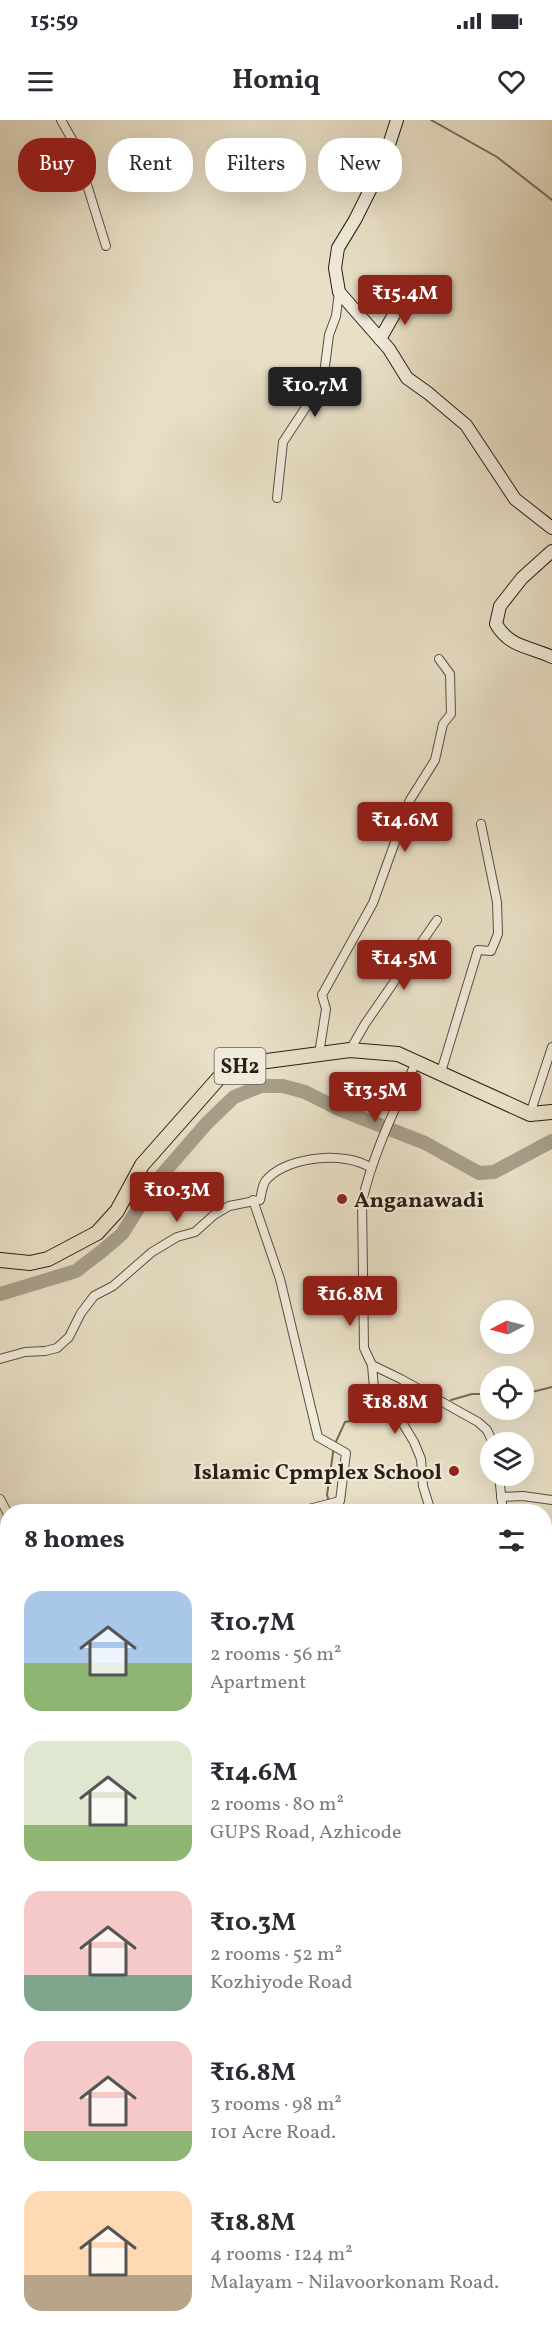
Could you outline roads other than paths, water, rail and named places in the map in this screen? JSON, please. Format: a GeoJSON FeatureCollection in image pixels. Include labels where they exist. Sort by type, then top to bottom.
{"type":"FeatureCollection","features":[{"type":"Feature","properties":{"kind":"main road","name":"SH2"},"geometry":{"type":"LineString","coordinates":[[0,1260],[30,1263],[48,1259],[97,1233],[117,1211],[142,1165],[218,1079],[233,1068],[350,1050],[398,1054],[530,1114],[552,1112]]}},
{"type":"Feature","properties":{"kind":"street"},"geometry":{"type":"LineString","coordinates":[[61,120],[74,143],[106,246]]}},
{"type":"Feature","properties":{"kind":"street"},"geometry":{"type":"LineString","coordinates":[[277,498],[283,442],[324,374],[329,335],[336,316],[339,292],[335,268],[339,248],[382,166],[397,120]]}},
{"type":"Feature","properties":{"kind":"street"},"geometry":{"type":"LineString","coordinates":[[339,292],[389,349],[407,378],[466,425],[515,499],[552,528]]}},
{"type":"Feature","properties":{"kind":"street"},"geometry":{"type":"LineString","coordinates":[[380,339],[403,299]]}},
{"type":"Feature","properties":{"kind":"street"},"geometry":{"type":"LineString","coordinates":[[552,550],[522,578],[500,606],[496,624],[503,636],[514,643],[552,657]]}},
{"type":"Feature","properties":{"kind":"street"},"geometry":{"type":"LineString","coordinates":[[319,1054],[326,1009],[321,995],[373,903],[395,842],[398,827],[410,800],[435,760],[443,724],[451,714],[450,674],[439,659]]}},
{"type":"Feature","properties":{"kind":"street"},"geometry":{"type":"LineString","coordinates":[[441,1072],[478,950],[491,951],[498,934],[496,902],[481,824]]}},
{"type":"Feature","properties":{"kind":"street"},"geometry":{"type":"LineString","coordinates":[[350,1050],[365,1024],[437,920]]}},
{"type":"Feature","properties":{"kind":"street"},"geometry":{"type":"LineString","coordinates":[[530,1114],[552,1047]]}},
{"type":"Feature","properties":{"kind":"street"},"geometry":{"type":"LineString","coordinates":[[416,1062],[380,1143],[362,1202],[364,1348],[372,1365],[374,1388],[380,1401],[399,1419],[414,1442],[421,1459],[423,1486],[429,1504]]}},
{"type":"Feature","properties":{"kind":"street"},"geometry":{"type":"LineString","coordinates":[[0,1359],[25,1352],[57,1348],[69,1337],[81,1313],[94,1296],[113,1286],[152,1252],[177,1237],[195,1232],[226,1207],[260,1200],[263,1184],[270,1176],[284,1168],[307,1161],[343,1157],[355,1159],[372,1168]]}},
{"type":"Feature","properties":{"kind":"street"},"geometry":{"type":"LineString","coordinates":[[253,1200],[280,1279],[318,1437],[346,1453],[340,1501],[328,1504]]}},
{"type":"Feature","properties":{"kind":"street"},"geometry":{"type":"LineString","coordinates":[[372,1365],[478,1422],[488,1432]]}},
{"type":"Feature","properties":{"kind":"street"},"geometry":{"type":"LineString","coordinates":[[500,1486],[502,1504]]}},
{"type":"Feature","properties":{"kind":"street"},"geometry":{"type":"LineString","coordinates":[[501,1497],[523,1496],[552,1500]]}},
{"type":"Feature","properties":{"kind":"waterway"},"geometry":{"type":"LineString","coordinates":[[431,120],[497,157],[552,200]]}},
{"type":"Feature","properties":{"kind":"waterway"},"geometry":{"type":"LineString","coordinates":[[0,1294],[76,1271],[102,1251],[122,1234],[153,1185],[207,1123],[234,1097],[261,1086],[283,1086],[305,1092],[341,1110],[425,1143],[479,1173],[494,1172],[552,1141]]}},
{"type":"Feature","properties":{"kind":"waterway"},"geometry":{"type":"LineString","coordinates":[[534,1392],[552,1387]]}},
{"type":"Feature","properties":{"kind":"waterway"},"geometry":{"type":"LineString","coordinates":[[451,1400],[480,1394]]}},
{"type":"Feature","properties":{"kind":"waterway"},"geometry":{"type":"LineString","coordinates":[[405,1412],[434,1405]]}},
{"type":"Feature","properties":{"kind":"waterway"},"geometry":{"type":"LineString","coordinates":[[329,1501],[327,1495],[334,1446],[345,1422],[381,1416]]}},
{"type":"Feature","properties":{"kind":"place","name":"Anganawadi"},"geometry":{"type":"Point","coordinates":[342,1199]}},
{"type":"Feature","properties":{"kind":"place","name":"Islamic Cpmplex School"},"geometry":{"type":"Point","coordinates":[454,1471]}}]}
